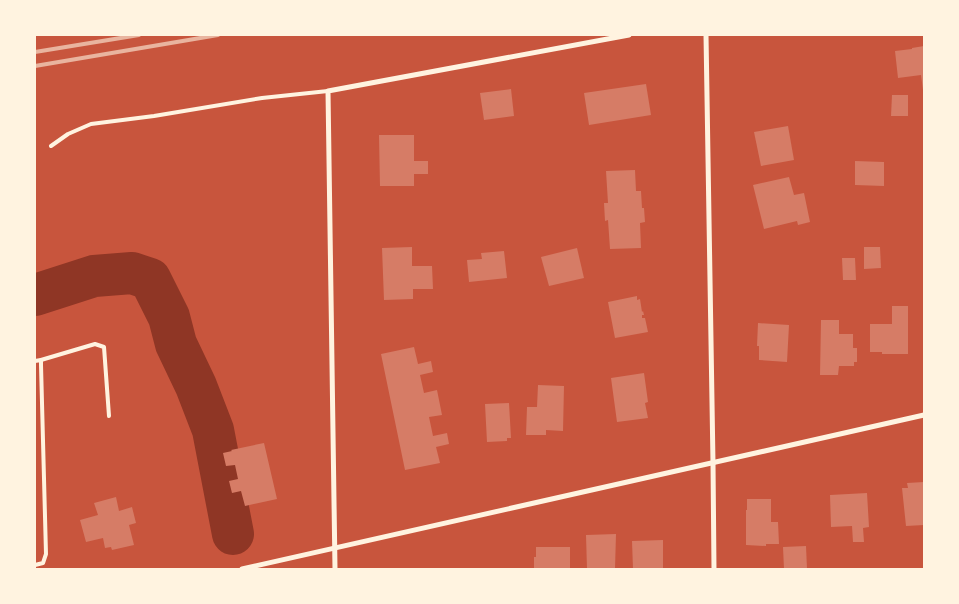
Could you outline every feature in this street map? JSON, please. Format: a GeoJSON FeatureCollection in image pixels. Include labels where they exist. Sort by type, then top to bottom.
{"type":"FeatureCollection","features":[{"type":"Feature","properties":{"kind":"street"},"geometry":{"type":"LineString","coordinates":[[335,569],[328,91],[629,35]]}},
{"type":"Feature","properties":{"kind":"street"},"geometry":{"type":"LineString","coordinates":[[706,35],[714,569]]}},
{"type":"Feature","properties":{"kind":"street"},"geometry":{"type":"LineString","coordinates":[[242,569],[924,415]]}},
{"type":"Feature","properties":{"kind":"lane"},"geometry":{"type":"LineString","coordinates":[[51,146],[68,134],[90,124],[154,116],[262,98],[328,91]]}},
{"type":"Feature","properties":{"kind":"lane"},"geometry":{"type":"LineString","coordinates":[[35,362],[95,344],[104,347],[109,416]]}},
{"type":"Feature","properties":{"kind":"lane"},"geometry":{"type":"LineString","coordinates":[[35,565],[43,563],[46,554],[41,360]]}},
{"type":"Feature","properties":{"kind":"building"},"geometry":{"type":"Polygon","coordinates":[[[924,46],[923,90],[921,75],[898,78],[895,51],[924,46]]]}},
{"type":"Feature","properties":{"kind":"building"},"geometry":{"type":"Polygon","coordinates":[[[646,84],[651,115],[589,125],[584,93],[646,84]]]}},
{"type":"Feature","properties":{"kind":"building"},"geometry":{"type":"Polygon","coordinates":[[[511,89],[514,116],[484,120],[480,93],[511,89]]]}},
{"type":"Feature","properties":{"kind":"building"},"geometry":{"type":"Polygon","coordinates":[[[892,95],[908,95],[908,116],[891,116],[892,95]]]}},
{"type":"Feature","properties":{"kind":"building"},"geometry":{"type":"Polygon","coordinates":[[[788,126],[794,160],[761,166],[754,132],[788,126]]]}},
{"type":"Feature","properties":{"kind":"building"},"geometry":{"type":"Polygon","coordinates":[[[379,135],[414,135],[414,161],[428,161],[428,174],[414,174],[414,186],[380,186],[379,135]]]}},
{"type":"Feature","properties":{"kind":"building"},"geometry":{"type":"Polygon","coordinates":[[[855,161],[884,162],[884,186],[855,185],[855,161]]]}},
{"type":"Feature","properties":{"kind":"building"},"geometry":{"type":"Polygon","coordinates":[[[635,170],[636,191],[641,191],[642,208],[644,208],[645,222],[640,223],[641,248],[610,249],[608,220],[605,221],[604,203],[608,203],[606,171],[635,170]]]}},
{"type":"Feature","properties":{"kind":"building"},"geometry":{"type":"Polygon","coordinates":[[[789,177],[794,195],[804,193],[810,222],[798,225],[797,221],[764,229],[753,185],[789,177]]]}},
{"type":"Feature","properties":{"kind":"building"},"geometry":{"type":"Polygon","coordinates":[[[412,247],[412,266],[432,266],[433,289],[413,289],[413,299],[384,300],[382,248],[412,247]]]}},
{"type":"Feature","properties":{"kind":"building"},"geometry":{"type":"Polygon","coordinates":[[[864,247],[880,247],[881,268],[864,269],[864,247]]]}},
{"type":"Feature","properties":{"kind":"building"},"geometry":{"type":"Polygon","coordinates":[[[577,248],[584,278],[549,286],[541,257],[577,248]]]}},
{"type":"Feature","properties":{"kind":"building"},"geometry":{"type":"Polygon","coordinates":[[[504,251],[507,278],[469,282],[467,260],[482,259],[481,253],[504,251]]]}},
{"type":"Feature","properties":{"kind":"building"},"geometry":{"type":"Polygon","coordinates":[[[842,258],[855,258],[856,280],[843,280],[842,258]]]}},
{"type":"Feature","properties":{"kind":"building"},"geometry":{"type":"Polygon","coordinates":[[[637,296],[637,300],[640,299],[644,315],[642,315],[642,318],[645,318],[648,332],[615,338],[608,302],[637,296]]]}},
{"type":"Feature","properties":{"kind":"building"},"geometry":{"type":"Polygon","coordinates":[[[892,306],[908,306],[908,354],[870,352],[870,324],[892,324],[892,306]]]}},
{"type":"Feature","properties":{"kind":"building"},"geometry":{"type":"Polygon","coordinates":[[[821,320],[839,320],[839,334],[853,334],[853,348],[857,348],[857,362],[854,362],[854,366],[839,366],[838,375],[820,375],[821,320]]]}},
{"type":"Feature","properties":{"kind":"building"},"geometry":{"type":"Polygon","coordinates":[[[758,323],[789,325],[787,362],[759,360],[759,346],[757,346],[758,323]]]}},
{"type":"Feature","properties":{"kind":"building"},"geometry":{"type":"Polygon","coordinates":[[[414,347],[418,364],[431,361],[433,372],[420,375],[424,393],[437,390],[442,415],[429,417],[433,436],[447,433],[449,444],[436,447],[440,463],[405,470],[381,354],[414,347]]]}},
{"type":"Feature","properties":{"kind":"building"},"geometry":{"type":"Polygon","coordinates":[[[644,373],[648,402],[645,403],[648,418],[617,422],[611,378],[644,373]]]}},
{"type":"Feature","properties":{"kind":"building"},"geometry":{"type":"Polygon","coordinates":[[[538,385],[564,386],[563,431],[546,430],[546,435],[526,435],[527,407],[537,407],[538,385]]]}},
{"type":"Feature","properties":{"kind":"building"},"geometry":{"type":"Polygon","coordinates":[[[509,403],[511,438],[507,438],[507,441],[487,442],[485,404],[509,403]]]}},
{"type":"Feature","properties":{"kind":"building"},"geometry":{"type":"Polygon","coordinates":[[[264,443],[277,499],[245,506],[241,491],[232,493],[229,481],[238,479],[235,465],[226,466],[223,453],[264,443]]]}},
{"type":"Feature","properties":{"kind":"building"},"geometry":{"type":"Polygon","coordinates":[[[924,482],[924,525],[906,526],[902,488],[908,488],[907,483],[924,482]]]}},
{"type":"Feature","properties":{"kind":"building"},"geometry":{"type":"Polygon","coordinates":[[[867,493],[869,527],[863,528],[864,542],[853,542],[852,526],[831,527],[830,495],[867,493]]]}},
{"type":"Feature","properties":{"kind":"building"},"geometry":{"type":"Polygon","coordinates":[[[116,497],[119,511],[132,507],[136,523],[129,525],[134,545],[112,550],[111,547],[105,548],[103,538],[86,542],[80,520],[98,515],[94,503],[116,497]]]}},
{"type":"Feature","properties":{"kind":"building"},"geometry":{"type":"Polygon","coordinates":[[[747,499],[771,499],[771,522],[778,522],[779,544],[766,544],[766,546],[746,545],[747,499]]]}},
{"type":"Feature","properties":{"kind":"building"},"geometry":{"type":"Polygon","coordinates":[[[616,534],[615,569],[587,569],[586,535],[616,534]]]}},
{"type":"Feature","properties":{"kind":"building"},"geometry":{"type":"Polygon","coordinates":[[[663,540],[663,569],[633,569],[632,541],[663,540]]]}},
{"type":"Feature","properties":{"kind":"building"},"geometry":{"type":"Polygon","coordinates":[[[806,546],[807,569],[784,569],[783,547],[806,546]]]}},
{"type":"Feature","properties":{"kind":"building"},"geometry":{"type":"Polygon","coordinates":[[[536,547],[570,547],[570,569],[534,569],[536,547]]]}},
{"type":"Feature","properties":{"kind":"waterway"},"geometry":{"type":"LineString","coordinates":[[35,295],[94,276],[132,273],[150,279],[169,317],[176,344],[196,386],[213,430],[233,534]]}},
{"type":"Feature","properties":{"kind":"railway"},"geometry":{"type":"LineString","coordinates":[[35,52],[139,35]]}},
{"type":"Feature","properties":{"kind":"railway"},"geometry":{"type":"LineString","coordinates":[[35,66],[218,35]]}}]}
